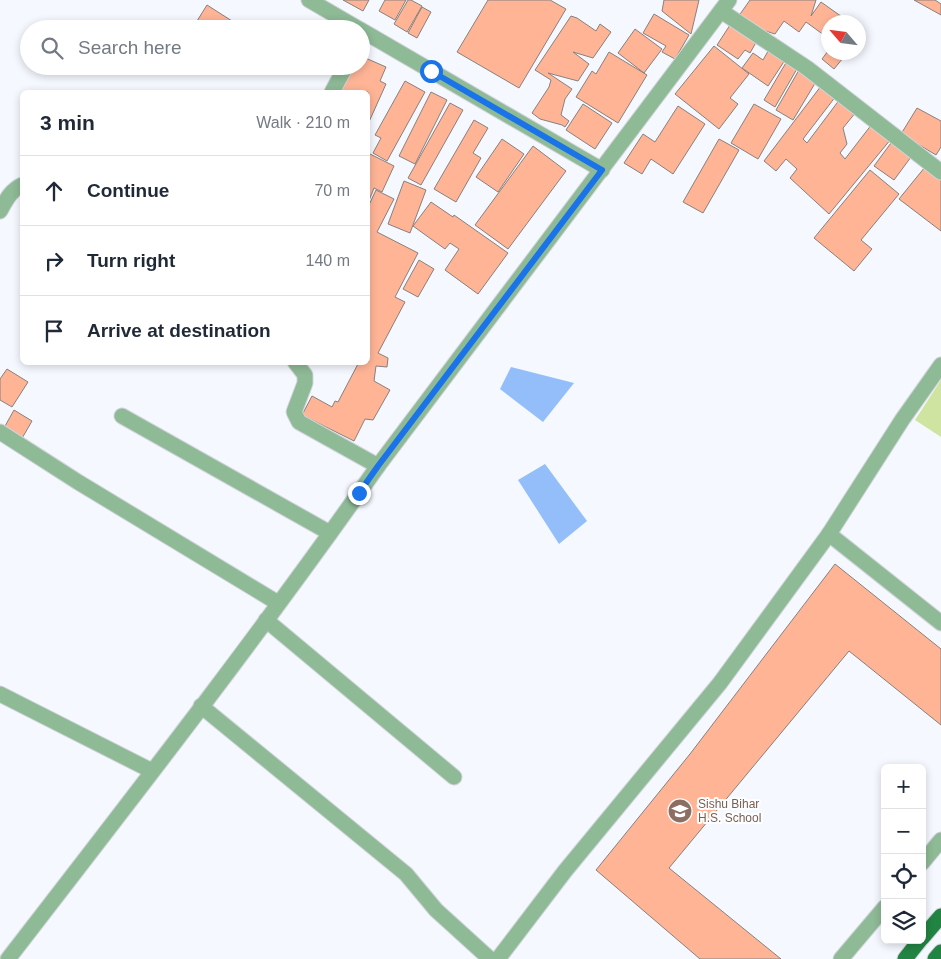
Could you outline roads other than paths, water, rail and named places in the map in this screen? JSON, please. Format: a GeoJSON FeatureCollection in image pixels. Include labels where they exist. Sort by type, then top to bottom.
{"type":"FeatureCollection","features":[{"type":"Feature","properties":{"kind":"main road"},"geometry":{"type":"LineString","coordinates":[[926,933],[941,916]]}},
{"type":"Feature","properties":{"kind":"main road"},"geometry":{"type":"LineString","coordinates":[[905,959],[917,944]]}},
{"type":"Feature","properties":{"kind":"main road"},"geometry":{"type":"LineString","coordinates":[[935,959],[941,952]]}},
{"type":"Feature","properties":{"kind":"street"},"geometry":{"type":"LineString","coordinates":[[309,0],[343,20]]}},
{"type":"Feature","properties":{"kind":"street"},"geometry":{"type":"LineString","coordinates":[[8,959],[266,620],[378,466],[725,5],[941,172]]}},
{"type":"Feature","properties":{"kind":"street"},"geometry":{"type":"LineString","coordinates":[[370,36],[602,170]]}},
{"type":"Feature","properties":{"kind":"street"},"geometry":{"type":"LineString","coordinates":[[333,90],[341,75]]}},
{"type":"Feature","properties":{"kind":"street"},"geometry":{"type":"LineString","coordinates":[[0,210],[10,194],[20,186]]}},
{"type":"Feature","properties":{"kind":"street"},"geometry":{"type":"LineString","coordinates":[[297,365],[304,375],[305,383],[294,412],[299,422],[378,466]]}},
{"type":"Feature","properties":{"kind":"street"},"geometry":{"type":"LineString","coordinates":[[498,959],[565,871],[720,683],[829,534],[902,420],[941,365]]}},
{"type":"Feature","properties":{"kind":"street"},"geometry":{"type":"LineString","coordinates":[[122,416],[330,533]]}},
{"type":"Feature","properties":{"kind":"street"},"geometry":{"type":"LineString","coordinates":[[0,432],[78,482],[278,603]]}},
{"type":"Feature","properties":{"kind":"street"},"geometry":{"type":"LineString","coordinates":[[829,534],[941,623]]}},
{"type":"Feature","properties":{"kind":"street"},"geometry":{"type":"LineString","coordinates":[[266,620],[454,777]]}},
{"type":"Feature","properties":{"kind":"street"},"geometry":{"type":"LineString","coordinates":[[0,694],[152,771]]}},
{"type":"Feature","properties":{"kind":"street"},"geometry":{"type":"LineString","coordinates":[[201,706],[406,874],[436,910],[490,959]]}},
{"type":"Feature","properties":{"kind":"street"},"geometry":{"type":"LineString","coordinates":[[926,858],[941,840]]}},
{"type":"Feature","properties":{"kind":"street"},"geometry":{"type":"LineString","coordinates":[[841,959],[881,912]]}},
{"type":"Feature","properties":{"kind":"water"},"geometry":{"type":"Polygon","coordinates":[[[511,367],[574,383],[543,422],[500,389],[511,367]]]}},
{"type":"Feature","properties":{"kind":"water"},"geometry":{"type":"Polygon","coordinates":[[[545,464],[587,521],[559,544],[518,480],[545,464]]]}},
{"type":"Feature","properties":{"kind":"place","name":"Sishu Bihar H.S. School"},"geometry":{"type":"Point","coordinates":[680,811]}}]}
